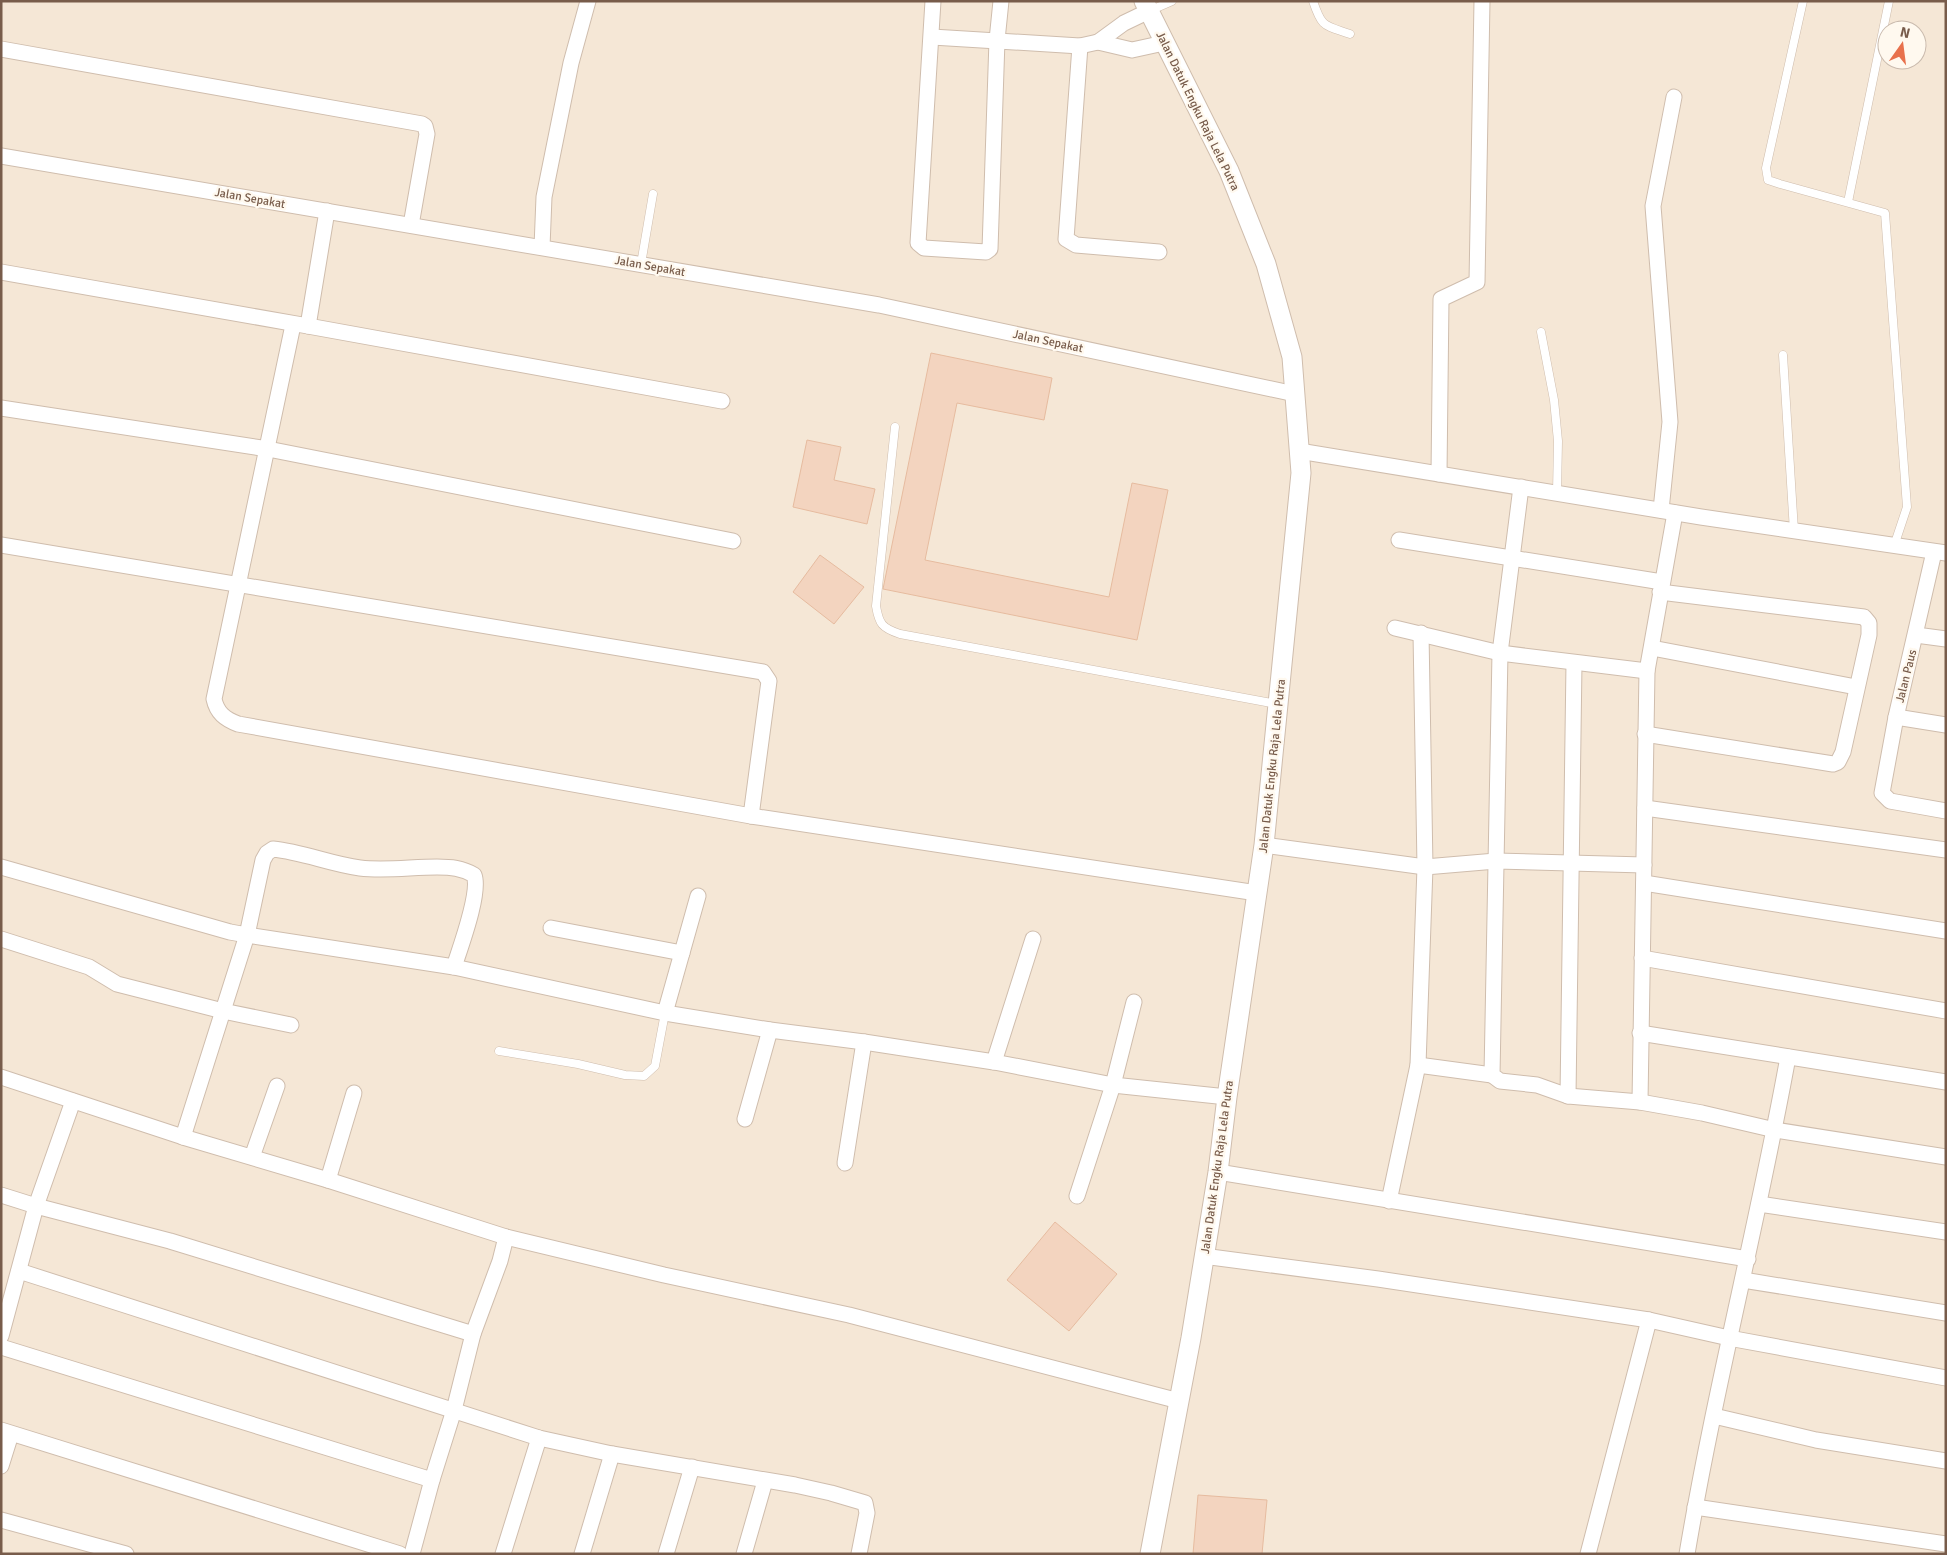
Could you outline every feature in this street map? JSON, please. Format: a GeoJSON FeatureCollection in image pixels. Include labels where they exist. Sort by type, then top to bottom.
{"type":"FeatureCollection","features":[{"type":"Feature","properties":{"kind":"street"},"geometry":{"type":"LineString","coordinates":[[542,247],[544,198],[571,63],[588,1]]}},
{"type":"Feature","properties":{"kind":"street"},"geometry":{"type":"LineString","coordinates":[[933,1],[918,243],[924,248],[986,252],[990,249],[1000,1]]}},
{"type":"Feature","properties":{"kind":"street"},"geometry":{"type":"LineString","coordinates":[[1439,474],[1441,299],[1477,282],[1482,1]]}},
{"type":"Feature","properties":{"kind":"street"},"geometry":{"type":"LineString","coordinates":[[932,36],[1080,46],[1098,42],[1146,6]]}},
{"type":"Feature","properties":{"kind":"street","name":"Jalan Datuk Engku Raja Lela Putra"},"geometry":{"type":"LineString","coordinates":[[1146,6],[1229,171],[1266,264],[1292,357],[1301,473],[1264,845],[1227,1097],[1218,1172],[1191,1338],[1150,1554]]}},
{"type":"Feature","properties":{"kind":"street"},"geometry":{"type":"LineString","coordinates":[[1098,42],[1132,50],[1164,43]]}},
{"type":"Feature","properties":{"kind":"street"},"geometry":{"type":"LineString","coordinates":[[1080,46],[1066,239],[1076,245],[1160,252]]}},
{"type":"Feature","properties":{"kind":"street"},"geometry":{"type":"LineString","coordinates":[[1,49],[422,124],[425,126],[427,134],[411,225]]}},
{"type":"Feature","properties":{"kind":"street"},"geometry":{"type":"LineString","coordinates":[[1640,1102],[1647,671],[1661,587],[1668,511],[1670,422],[1653,206],[1674,97]]}},
{"type":"Feature","properties":{"kind":"street","name":"Jalan Sepakat"},"geometry":{"type":"LineString","coordinates":[[1,156],[879,305],[1295,394]]}},
{"type":"Feature","properties":{"kind":"street"},"geometry":{"type":"LineString","coordinates":[[327,211],[268,449],[214,699],[216,709],[229,720],[238,724],[751,816],[1257,893]]}},
{"type":"Feature","properties":{"kind":"street"},"geometry":{"type":"LineString","coordinates":[[1,272],[722,402]]}},
{"type":"Feature","properties":{"kind":"street"},"geometry":{"type":"LineString","coordinates":[[1,408],[268,449],[732,541]]}},
{"type":"Feature","properties":{"kind":"street"},"geometry":{"type":"LineString","coordinates":[[1299,451],[1668,511],[1940,552]]}},
{"type":"Feature","properties":{"kind":"street"},"geometry":{"type":"LineString","coordinates":[[1492,1075],[1500,653],[1521,487]]}},
{"type":"Feature","properties":{"kind":"street"},"geometry":{"type":"LineString","coordinates":[[1399,540],[1512,558],[1661,587],[1864,618],[1869,623],[1869,636],[1856,687],[1844,752],[1838,762],[1833,764],[1645,734]]}},
{"type":"Feature","properties":{"kind":"street"},"geometry":{"type":"LineString","coordinates":[[1,545],[764,672],[769,681],[751,816]]}},
{"type":"Feature","properties":{"kind":"street","name":"Jalan Paus"},"geometry":{"type":"LineString","coordinates":[[1940,552],[1916,635],[1896,717],[1882,793],[1886,800],[1946,811]]}},
{"type":"Feature","properties":{"kind":"street"},"geometry":{"type":"LineString","coordinates":[[1395,628],[1500,653],[1647,671]]}},
{"type":"Feature","properties":{"kind":"street"},"geometry":{"type":"LineString","coordinates":[[1389,1201],[1418,1065],[1425,867],[1421,633]]}},
{"type":"Feature","properties":{"kind":"street"},"geometry":{"type":"LineString","coordinates":[[1916,635],[1946,639]]}},
{"type":"Feature","properties":{"kind":"street"},"geometry":{"type":"LineString","coordinates":[[1652,648],[1856,687]]}},
{"type":"Feature","properties":{"kind":"street"},"geometry":{"type":"LineString","coordinates":[[1568,1096],[1574,663]]}},
{"type":"Feature","properties":{"kind":"street"},"geometry":{"type":"LineString","coordinates":[[1896,717],[1946,725]]}},
{"type":"Feature","properties":{"kind":"street"},"geometry":{"type":"LineString","coordinates":[[1645,808],[1946,850]]}},
{"type":"Feature","properties":{"kind":"street"},"geometry":{"type":"LineString","coordinates":[[1264,845],[1425,867],[1496,861],[1644,864]]}},
{"type":"Feature","properties":{"kind":"street"},"geometry":{"type":"LineString","coordinates":[[183,1137],[248,935],[263,860],[266,853],[273,848],[291,851],[324,862],[361,868],[417,866],[459,868],[474,875],[477,882],[469,918],[454,967]]}},
{"type":"Feature","properties":{"kind":"street"},"geometry":{"type":"LineString","coordinates":[[1,867],[222,930],[248,935],[454,967],[665,1013],[994,1062],[1113,1084],[1227,1097]]}},
{"type":"Feature","properties":{"kind":"street"},"geometry":{"type":"LineString","coordinates":[[1644,883],[1946,931]]}},
{"type":"Feature","properties":{"kind":"street"},"geometry":{"type":"LineString","coordinates":[[665,1013],[698,896]]}},
{"type":"Feature","properties":{"kind":"street"},"geometry":{"type":"LineString","coordinates":[[552,928],[682,953]]}},
{"type":"Feature","properties":{"kind":"street"},"geometry":{"type":"LineString","coordinates":[[1,939],[89,967],[118,984],[223,1011],[291,1025]]}},
{"type":"Feature","properties":{"kind":"street"},"geometry":{"type":"LineString","coordinates":[[994,1062],[1033,939]]}},
{"type":"Feature","properties":{"kind":"street"},"geometry":{"type":"LineString","coordinates":[[1642,958],[1946,1011]]}},
{"type":"Feature","properties":{"kind":"street"},"geometry":{"type":"LineString","coordinates":[[1077,1196],[1113,1084],[1134,1002]]}},
{"type":"Feature","properties":{"kind":"street"},"geometry":{"type":"LineString","coordinates":[[745,1118],[770,1030]]}},
{"type":"Feature","properties":{"kind":"street"},"geometry":{"type":"LineString","coordinates":[[1640,1033],[1946,1082]]}},
{"type":"Feature","properties":{"kind":"street"},"geometry":{"type":"LineString","coordinates":[[845,1163],[864,1042]]}},
{"type":"Feature","properties":{"kind":"street"},"geometry":{"type":"LineString","coordinates":[[1687,1554],[1729,1338],[1748,1259],[1788,1057]]}},
{"type":"Feature","properties":{"kind":"street"},"geometry":{"type":"LineString","coordinates":[[1418,1065],[1492,1075],[1500,1081],[1538,1085],[1568,1096],[1640,1102],[1702,1113],[1775,1130],[1946,1157]]}},
{"type":"Feature","properties":{"kind":"street"},"geometry":{"type":"LineString","coordinates":[[1,1077],[183,1137],[328,1180],[506,1237],[664,1275],[849,1315],[1179,1400]]}},
{"type":"Feature","properties":{"kind":"street"},"geometry":{"type":"LineString","coordinates":[[252,1157],[277,1086]]}},
{"type":"Feature","properties":{"kind":"street"},"geometry":{"type":"LineString","coordinates":[[328,1180],[354,1093]]}},
{"type":"Feature","properties":{"kind":"street"},"geometry":{"type":"LineString","coordinates":[[3,1327],[36,1206],[73,1101]]}},
{"type":"Feature","properties":{"kind":"street"},"geometry":{"type":"LineString","coordinates":[[1218,1172],[1748,1259]]}},
{"type":"Feature","properties":{"kind":"street"},"geometry":{"type":"LineString","coordinates":[[1,1195],[170,1241],[473,1334]]}},
{"type":"Feature","properties":{"kind":"street"},"geometry":{"type":"LineString","coordinates":[[1759,1204],[1946,1232]]}},
{"type":"Feature","properties":{"kind":"street"},"geometry":{"type":"LineString","coordinates":[[412,1554],[432,1480],[454,1410],[473,1334],[500,1261],[506,1237]]}},
{"type":"Feature","properties":{"kind":"street"},"geometry":{"type":"LineString","coordinates":[[1203,1256],[1388,1280],[1649,1320],[1729,1338],[1946,1378]]}},
{"type":"Feature","properties":{"kind":"street"},"geometry":{"type":"LineString","coordinates":[[19,1271],[539,1438],[612,1454],[733,1473],[831,1493],[864,1503],[867,1513],[859,1554]]}},
{"type":"Feature","properties":{"kind":"street"},"geometry":{"type":"LineString","coordinates":[[1743,1280],[1946,1313]]}},
{"type":"Feature","properties":{"kind":"street"},"geometry":{"type":"LineString","coordinates":[[1588,1554],[1649,1320]]}},
{"type":"Feature","properties":{"kind":"street"},"geometry":{"type":"LineString","coordinates":[[1,1346],[432,1480]]}},
{"type":"Feature","properties":{"kind":"street"},"geometry":{"type":"LineString","coordinates":[[1714,1416],[1816,1440],[1946,1461]]}},
{"type":"Feature","properties":{"kind":"street"},"geometry":{"type":"LineString","coordinates":[[1,1466],[6,1432],[400,1554]]}},
{"type":"Feature","properties":{"kind":"street"},"geometry":{"type":"LineString","coordinates":[[503,1554],[539,1438]]}},
{"type":"Feature","properties":{"kind":"street"},"geometry":{"type":"LineString","coordinates":[[582,1554],[612,1454]]}},
{"type":"Feature","properties":{"kind":"street"},"geometry":{"type":"LineString","coordinates":[[666,1554],[692,1467]]}},
{"type":"Feature","properties":{"kind":"street"},"geometry":{"type":"LineString","coordinates":[[744,1554],[765,1481]]}},
{"type":"Feature","properties":{"kind":"street"},"geometry":{"type":"LineString","coordinates":[[1695,1506],[1946,1544]]}},
{"type":"Feature","properties":{"kind":"street"},"geometry":{"type":"LineString","coordinates":[[1,1520],[126,1554]]}},
{"type":"Feature","properties":{"kind":"lane"},"geometry":{"type":"LineString","coordinates":[[1146,6],[1172,1]]}},
{"type":"Feature","properties":{"kind":"lane"},"geometry":{"type":"LineString","coordinates":[[1313,1],[1321,22],[1350,34]]}},
{"type":"Feature","properties":{"kind":"lane"},"geometry":{"type":"LineString","coordinates":[[1803,1],[1766,168],[1768,180],[1885,212],[1907,507],[1894,546]]}},
{"type":"Feature","properties":{"kind":"lane"},"geometry":{"type":"LineString","coordinates":[[1848,202],[1889,1]]}},
{"type":"Feature","properties":{"kind":"lane"},"geometry":{"type":"LineString","coordinates":[[641,264],[653,194]]}},
{"type":"Feature","properties":{"kind":"lane"},"geometry":{"type":"LineString","coordinates":[[1541,332],[1554,400],[1558,441],[1557,493]]}},
{"type":"Feature","properties":{"kind":"lane"},"geometry":{"type":"LineString","coordinates":[[1783,355],[1794,530]]}},
{"type":"Feature","properties":{"kind":"lane"},"geometry":{"type":"LineString","coordinates":[[895,426],[876,606],[878,620],[887,630],[900,634],[1279,704]]}},
{"type":"Feature","properties":{"kind":"lane"},"geometry":{"type":"LineString","coordinates":[[499,1051],[578,1064],[625,1075],[644,1076],[655,1066],[665,1013]]}},
{"type":"Feature","properties":{"kind":"shaded area"},"geometry":{"type":"Polygon","coordinates":[[[1,1],[1946,1],[1946,1554],[1,1554],[1,1]]]}},
{"type":"Feature","properties":{"kind":"building"},"geometry":{"type":"Polygon","coordinates":[[[931,353],[1052,378],[1044,420],[957,403],[925,560],[1109,597],[1132,483],[1168,490],[1137,640],[883,589],[931,353]]]}},
{"type":"Feature","properties":{"kind":"building"},"geometry":{"type":"Polygon","coordinates":[[[807,440],[841,447],[834,480],[875,489],[867,524],[793,507],[807,440]]]}},
{"type":"Feature","properties":{"kind":"building"},"geometry":{"type":"Polygon","coordinates":[[[820,555],[864,587],[834,624],[793,592],[820,555]]]}},
{"type":"Feature","properties":{"kind":"building"},"geometry":{"type":"Polygon","coordinates":[[[1055,1222],[1117,1274],[1069,1331],[1007,1280],[1055,1222]]]}},
{"type":"Feature","properties":{"kind":"building"},"geometry":{"type":"Polygon","coordinates":[[[1198,1495],[1267,1500],[1262,1554],[1193,1554],[1198,1495]]]}}]}
